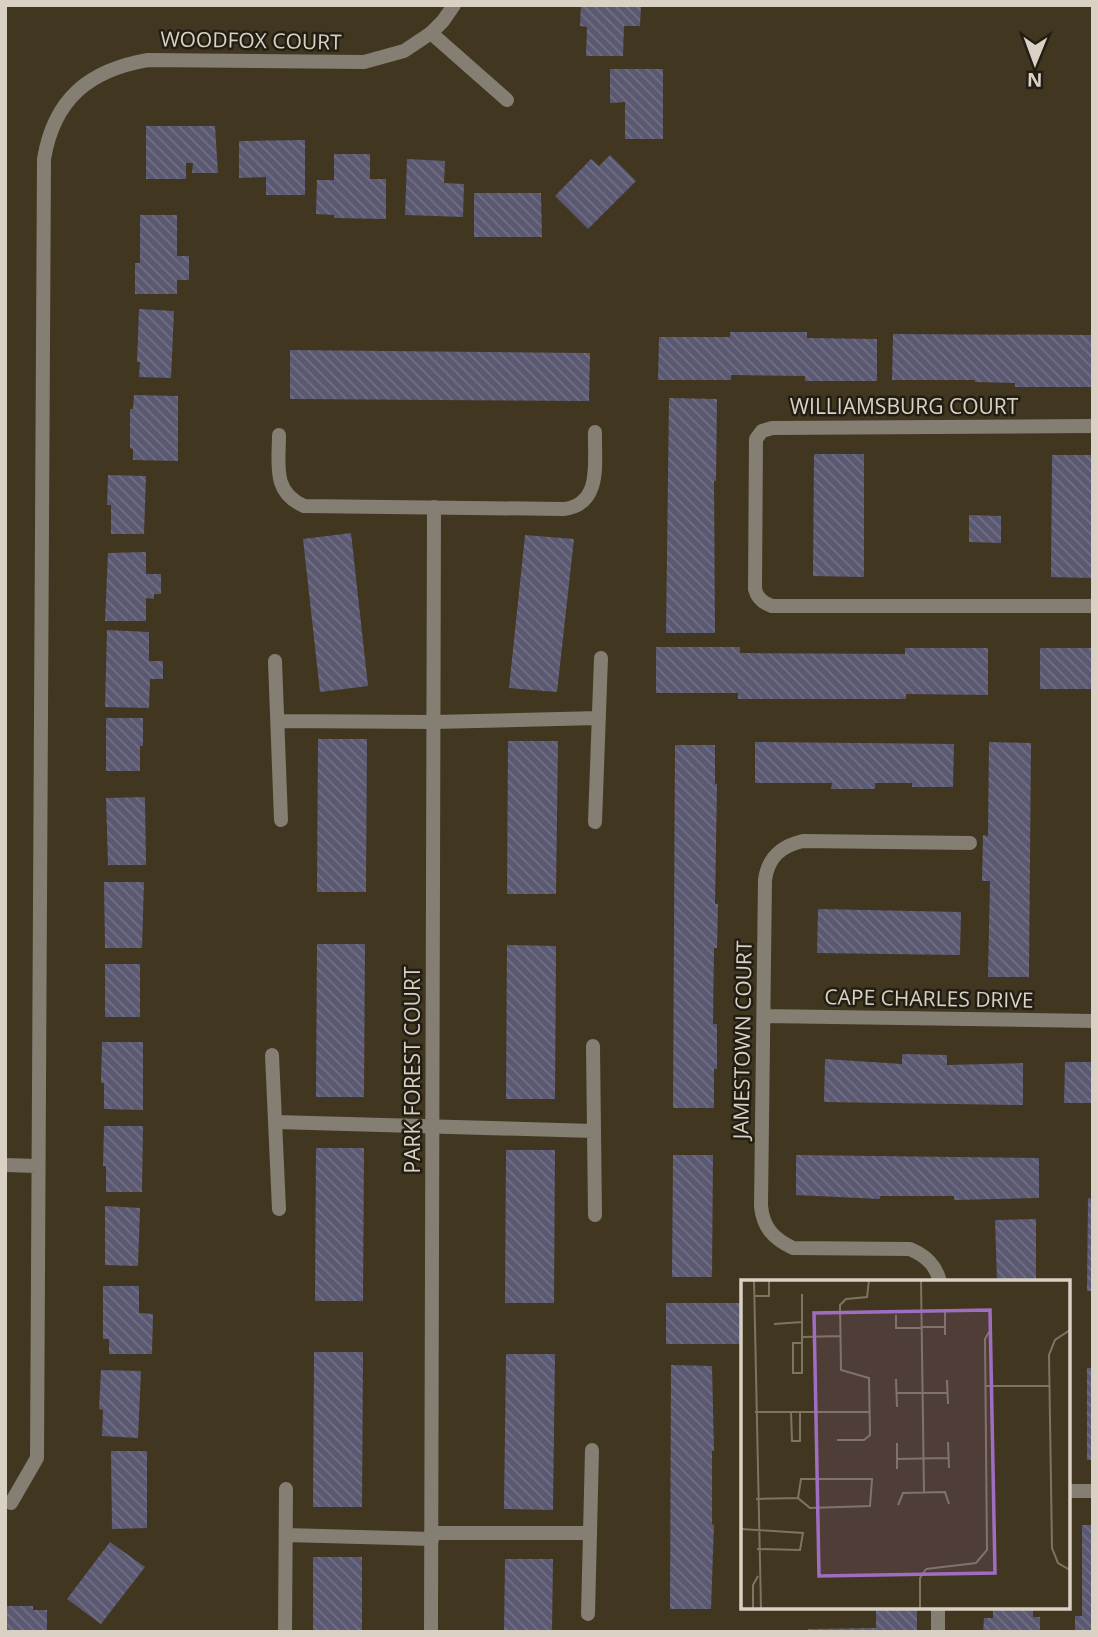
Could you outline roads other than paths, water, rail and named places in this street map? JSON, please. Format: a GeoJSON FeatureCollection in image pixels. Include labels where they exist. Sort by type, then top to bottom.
{"type":"FeatureCollection","features":[{"type":"Feature","properties":{"kind":"street","name":"WOODFOX COURT"},"geometry":{"type":"LineString","coordinates":[[11,1503],[37,1458],[44,159],[51,129],[74,94],[95,77],[111,69],[148,60],[364,62],[404,51],[431,33],[454,5]]}},
{"type":"Feature","properties":{"kind":"street"},"geometry":{"type":"LineString","coordinates":[[431,33],[506,100]]}},
{"type":"Feature","properties":{"kind":"street","name":"WILLIAMSBURG COURT"},"geometry":{"type":"LineString","coordinates":[[1093,426],[772,428],[762,431],[755,439],[755,589],[764,604],[772,606],[1093,606]]}},
{"type":"Feature","properties":{"kind":"street"},"geometry":{"type":"LineString","coordinates":[[279,435],[280,484],[284,493],[304,506],[564,509],[582,504],[593,487],[595,432]]}},
{"type":"Feature","properties":{"kind":"street","name":"PARK FOREST COURT"},"geometry":{"type":"LineString","coordinates":[[431,1632],[434,508]]}},
{"type":"Feature","properties":{"kind":"street"},"geometry":{"type":"LineString","coordinates":[[594,822],[601,658]]}},
{"type":"Feature","properties":{"kind":"street"},"geometry":{"type":"LineString","coordinates":[[275,661],[281,820]]}},
{"type":"Feature","properties":{"kind":"street"},"geometry":{"type":"LineString","coordinates":[[279,721],[434,722],[599,718]]}},
{"type":"Feature","properties":{"kind":"street","name":"JAMESTOWN COURT"},"geometry":{"type":"LineString","coordinates":[[939,1280],[927,1258],[910,1250],[793,1248],[781,1244],[765,1225],[761,1206],[765,880],[769,864],[777,852],[785,846],[803,841],[970,843]]}},
{"type":"Feature","properties":{"kind":"street","name":"CAPE CHARLES DRIVE"},"geometry":{"type":"LineString","coordinates":[[764,1016],[1093,1021]]}},
{"type":"Feature","properties":{"kind":"street"},"geometry":{"type":"LineString","coordinates":[[593,1046],[595,1215]]}},
{"type":"Feature","properties":{"kind":"street"},"geometry":{"type":"LineString","coordinates":[[272,1055],[279,1209]]}},
{"type":"Feature","properties":{"kind":"street"},"geometry":{"type":"LineString","coordinates":[[276,1122],[594,1131]]}},
{"type":"Feature","properties":{"kind":"street"},"geometry":{"type":"LineString","coordinates":[[5,1165],[37,1166]]}},
{"type":"Feature","properties":{"kind":"street"},"geometry":{"type":"LineString","coordinates":[[588,1614],[592,1450]]}},
{"type":"Feature","properties":{"kind":"street"},"geometry":{"type":"LineString","coordinates":[[285,1632],[286,1489]]}},
{"type":"Feature","properties":{"kind":"street"},"geometry":{"type":"LineString","coordinates":[[1070,1491],[1093,1491]]}},
{"type":"Feature","properties":{"kind":"street"},"geometry":{"type":"LineString","coordinates":[[286,1535],[590,1533]]}},
{"type":"Feature","properties":{"kind":"street"},"geometry":{"type":"LineString","coordinates":[[938,1609],[938,1632]]}}]}
